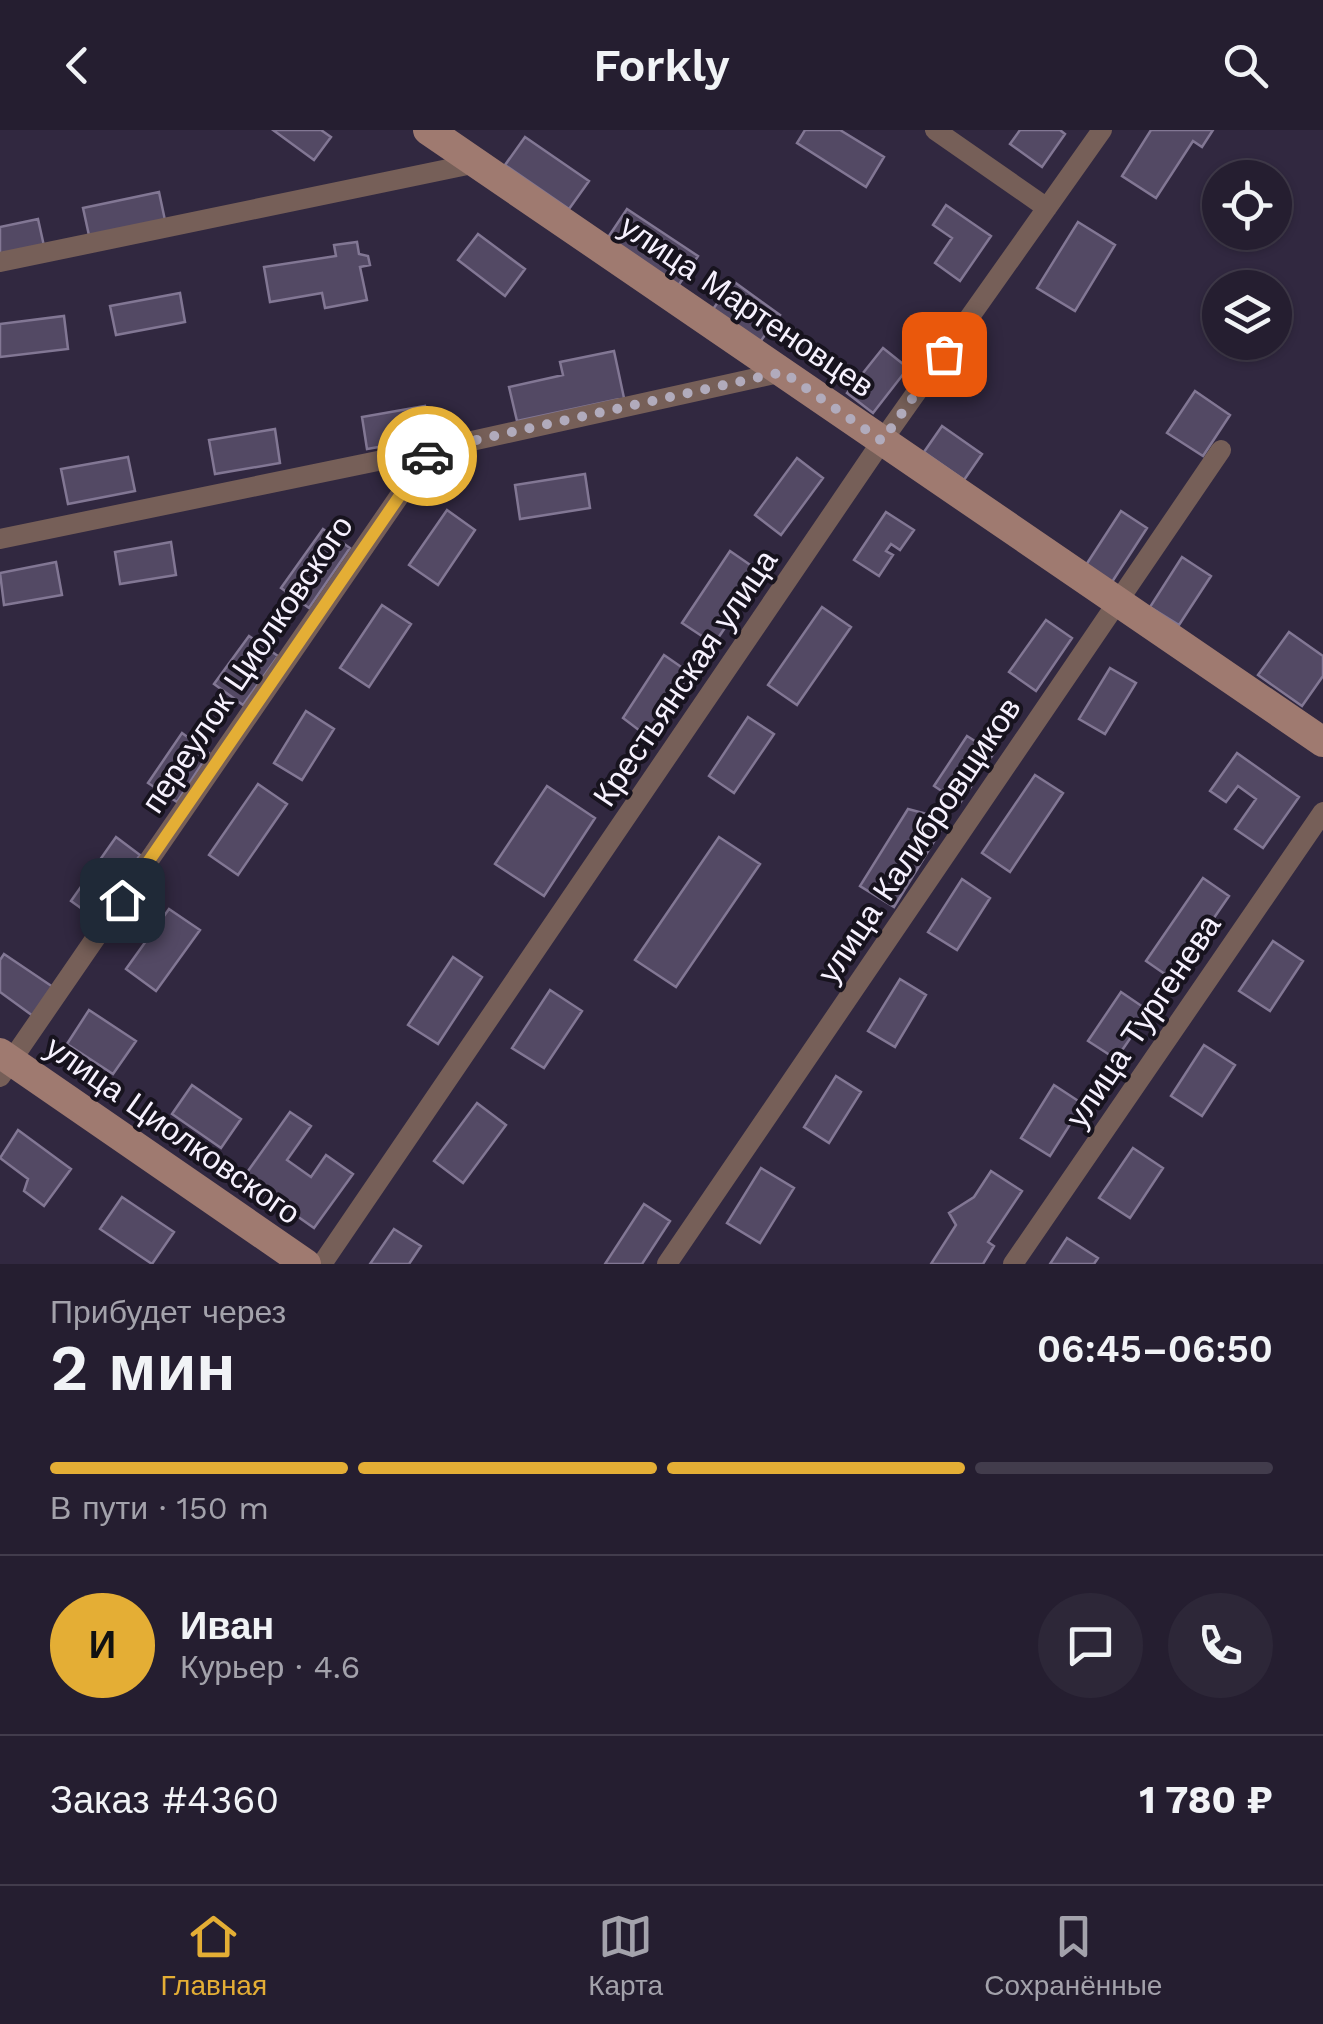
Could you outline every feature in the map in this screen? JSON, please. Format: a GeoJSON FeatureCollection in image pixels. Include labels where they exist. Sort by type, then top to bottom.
{"type":"FeatureCollection","features":[{"type":"Feature","properties":{"kind":"street","name":"улица Мартеновцев"},"geometry":{"type":"LineString","coordinates":[[428,130],[1323,742]]}},
{"type":"Feature","properties":{"kind":"street"},"geometry":{"type":"LineString","coordinates":[[935,130],[1047,208]]}},
{"type":"Feature","properties":{"kind":"street","name":"Крестьянская улица"},"geometry":{"type":"LineString","coordinates":[[322,1264],[882,441],[1102,130]]}},
{"type":"Feature","properties":{"kind":"street"},"geometry":{"type":"LineString","coordinates":[[0,262],[477,163]]}},
{"type":"Feature","properties":{"kind":"street"},"geometry":{"type":"LineString","coordinates":[[0,539],[783,372]]}},
{"type":"Feature","properties":{"kind":"street","name":"переулок Циолковского"},"geometry":{"type":"LineString","coordinates":[[4,1064],[431,450]]}},
{"type":"Feature","properties":{"kind":"street","name":"улица Калибровщиков"},"geometry":{"type":"LineString","coordinates":[[666,1264],[1221,450]]}},
{"type":"Feature","properties":{"kind":"street","name":"улица Тургенева"},"geometry":{"type":"LineString","coordinates":[[1013,1264],[1323,812]]}},
{"type":"Feature","properties":{"kind":"street","name":"улица Циолковского"},"geometry":{"type":"LineString","coordinates":[[4,1064],[306,1264]]}},
{"type":"Feature","properties":{"kind":"building"},"geometry":{"type":"Polygon","coordinates":[[[273,130],[321,130],[331,137],[314,160],[273,130]]]}},
{"type":"Feature","properties":{"kind":"building"},"geometry":{"type":"Polygon","coordinates":[[[805,130],[840,130],[884,157],[866,187],[797,143],[805,130]]]}},
{"type":"Feature","properties":{"kind":"building"},"geometry":{"type":"Polygon","coordinates":[[[1020,130],[1060,130],[1065,134],[1042,167],[1010,144],[1020,130]]]}},
{"type":"Feature","properties":{"kind":"building"},"geometry":{"type":"Polygon","coordinates":[[[1151,130],[1213,130],[1202,147],[1193,141],[1156,198],[1122,176],[1151,130]]]}},
{"type":"Feature","properties":{"kind":"building"},"geometry":{"type":"Polygon","coordinates":[[[525,137],[589,181],[569,209],[505,165],[525,137]]]}},
{"type":"Feature","properties":{"kind":"building"},"geometry":{"type":"Polygon","coordinates":[[[159,192],[166,225],[90,240],[83,208],[159,192]]]}},
{"type":"Feature","properties":{"kind":"building"},"geometry":{"type":"Polygon","coordinates":[[[946,205],[991,236],[960,281],[935,263],[952,238],[933,225],[946,205]]]}},
{"type":"Feature","properties":{"kind":"building"},"geometry":{"type":"Polygon","coordinates":[[[627,209],[698,256],[678,286],[607,239],[627,209]]]}},
{"type":"Feature","properties":{"kind":"building"},"geometry":{"type":"Polygon","coordinates":[[[38,219],[44,246],[0,255],[0,227],[38,219]]]}},
{"type":"Feature","properties":{"kind":"building"},"geometry":{"type":"Polygon","coordinates":[[[1078,222],[1115,245],[1075,311],[1037,288],[1078,222]]]}},
{"type":"Feature","properties":{"kind":"building"},"geometry":{"type":"Polygon","coordinates":[[[478,234],[525,269],[505,296],[458,260],[478,234]]]}},
{"type":"Feature","properties":{"kind":"building"},"geometry":{"type":"Polygon","coordinates":[[[357,242],[359,254],[368,256],[370,265],[360,267],[367,300],[325,308],[322,293],[270,302],[264,267],[336,256],[334,245],[357,242]]]}},
{"type":"Feature","properties":{"kind":"building"},"geometry":{"type":"Polygon","coordinates":[[[733,281],[780,315],[757,346],[711,312],[733,281]]]}},
{"type":"Feature","properties":{"kind":"building"},"geometry":{"type":"Polygon","coordinates":[[[180,293],[185,322],[116,335],[110,306],[180,293]]]}},
{"type":"Feature","properties":{"kind":"building"},"geometry":{"type":"Polygon","coordinates":[[[64,316],[68,349],[0,357],[0,324],[64,316]]]}},
{"type":"Feature","properties":{"kind":"building"},"geometry":{"type":"Polygon","coordinates":[[[883,348],[908,368],[873,413],[847,393],[883,348]]]}},
{"type":"Feature","properties":{"kind":"building"},"geometry":{"type":"Polygon","coordinates":[[[614,351],[624,398],[517,421],[509,387],[563,375],[560,362],[614,351]]]}},
{"type":"Feature","properties":{"kind":"building"},"geometry":{"type":"Polygon","coordinates":[[[1195,391],[1230,415],[1203,456],[1167,433],[1195,391]]]}},
{"type":"Feature","properties":{"kind":"building"},"geometry":{"type":"Polygon","coordinates":[[[425,406],[431,438],[367,449],[362,417],[425,406]]]}},
{"type":"Feature","properties":{"kind":"building"},"geometry":{"type":"Polygon","coordinates":[[[942,426],[982,454],[964,480],[924,452],[942,426]]]}},
{"type":"Feature","properties":{"kind":"building"},"geometry":{"type":"Polygon","coordinates":[[[275,429],[280,463],[215,474],[209,440],[275,429]]]}},
{"type":"Feature","properties":{"kind":"building"},"geometry":{"type":"Polygon","coordinates":[[[128,457],[135,491],[68,504],[61,469],[128,457]]]}},
{"type":"Feature","properties":{"kind":"building"},"geometry":{"type":"Polygon","coordinates":[[[797,458],[823,478],[781,535],[755,515],[797,458]]]}},
{"type":"Feature","properties":{"kind":"building"},"geometry":{"type":"Polygon","coordinates":[[[585,474],[590,508],[520,519],[515,485],[585,474]]]}},
{"type":"Feature","properties":{"kind":"building"},"geometry":{"type":"Polygon","coordinates":[[[447,510],[475,530],[438,585],[409,565],[447,510]]]}},
{"type":"Feature","properties":{"kind":"building"},"geometry":{"type":"Polygon","coordinates":[[[1121,511],[1147,528],[1112,582],[1086,565],[1121,511]]]}},
{"type":"Feature","properties":{"kind":"building"},"geometry":{"type":"Polygon","coordinates":[[[886,512],[914,530],[900,550],[891,544],[886,551],[893,555],[879,576],[854,560],[886,512]]]}},
{"type":"Feature","properties":{"kind":"building"},"geometry":{"type":"Polygon","coordinates":[[[323,529],[350,548],[309,608],[281,588],[323,529]]]}},
{"type":"Feature","properties":{"kind":"building"},"geometry":{"type":"Polygon","coordinates":[[[171,542],[176,575],[120,584],[115,552],[171,542]]]}},
{"type":"Feature","properties":{"kind":"building"},"geometry":{"type":"Polygon","coordinates":[[[730,551],[762,573],[714,644],[682,623],[730,551]]]}},
{"type":"Feature","properties":{"kind":"building"},"geometry":{"type":"Polygon","coordinates":[[[1182,557],[1211,576],[1179,625],[1150,607],[1182,557]]]}},
{"type":"Feature","properties":{"kind":"building"},"geometry":{"type":"Polygon","coordinates":[[[56,562],[62,595],[4,605],[0,573],[56,562]]]}},
{"type":"Feature","properties":{"kind":"building"},"geometry":{"type":"Polygon","coordinates":[[[382,605],[411,624],[369,687],[340,668],[382,605]]]}},
{"type":"Feature","properties":{"kind":"building"},"geometry":{"type":"Polygon","coordinates":[[[822,607],[851,627],[797,705],[768,685],[822,607]]]}},
{"type":"Feature","properties":{"kind":"building"},"geometry":{"type":"Polygon","coordinates":[[[1046,620],[1072,638],[1036,691],[1009,672],[1046,620]]]}},
{"type":"Feature","properties":{"kind":"building"},"geometry":{"type":"Polygon","coordinates":[[[1289,632],[1323,656],[1323,676],[1302,706],[1258,675],[1289,632]]]}},
{"type":"Feature","properties":{"kind":"building"},"geometry":{"type":"Polygon","coordinates":[[[249,636],[278,656],[243,705],[214,684],[249,636]]]}},
{"type":"Feature","properties":{"kind":"building"},"geometry":{"type":"Polygon","coordinates":[[[664,655],[690,673],[648,737],[623,718],[664,655]]]}},
{"type":"Feature","properties":{"kind":"building"},"geometry":{"type":"Polygon","coordinates":[[[1110,668],[1136,683],[1105,734],[1079,719],[1110,668]]]}},
{"type":"Feature","properties":{"kind":"building"},"geometry":{"type":"Polygon","coordinates":[[[306,711],[334,729],[302,780],[274,763],[306,711]]]}},
{"type":"Feature","properties":{"kind":"building"},"geometry":{"type":"Polygon","coordinates":[[[748,717],[774,734],[734,793],[709,776],[748,717]]]}},
{"type":"Feature","properties":{"kind":"building"},"geometry":{"type":"Polygon","coordinates":[[[182,733],[209,753],[177,802],[148,783],[182,733]]]}},
{"type":"Feature","properties":{"kind":"building"},"geometry":{"type":"Polygon","coordinates":[[[967,736],[994,753],[960,803],[934,786],[967,736]]]}},
{"type":"Feature","properties":{"kind":"building"},"geometry":{"type":"Polygon","coordinates":[[[1237,753],[1299,797],[1263,848],[1235,829],[1256,799],[1238,786],[1226,802],[1210,791],[1237,753]]]}},
{"type":"Feature","properties":{"kind":"building"},"geometry":{"type":"Polygon","coordinates":[[[1035,775],[1063,793],[1010,872],[982,853],[1035,775]]]}},
{"type":"Feature","properties":{"kind":"building"},"geometry":{"type":"Polygon","coordinates":[[[258,784],[287,804],[238,875],[209,855],[258,784]]]}},
{"type":"Feature","properties":{"kind":"building"},"geometry":{"type":"Polygon","coordinates":[[[547,786],[595,818],[544,896],[495,864],[547,786]]]}},
{"type":"Feature","properties":{"kind":"building"},"geometry":{"type":"Polygon","coordinates":[[[908,809],[931,815],[941,830],[894,907],[860,886],[908,809]]]}},
{"type":"Feature","properties":{"kind":"building"},"geometry":{"type":"Polygon","coordinates":[[[116,837],[140,855],[96,919],[71,901],[116,837]]]}},
{"type":"Feature","properties":{"kind":"building"},"geometry":{"type":"Polygon","coordinates":[[[719,837],[760,864],[676,987],[635,960],[719,837]]]}},
{"type":"Feature","properties":{"kind":"building"},"geometry":{"type":"Polygon","coordinates":[[[1203,878],[1229,896],[1172,979],[1146,961],[1203,878]]]}},
{"type":"Feature","properties":{"kind":"building"},"geometry":{"type":"Polygon","coordinates":[[[962,879],[990,898],[957,950],[928,932],[962,879]]]}},
{"type":"Feature","properties":{"kind":"building"},"geometry":{"type":"Polygon","coordinates":[[[169,909],[200,930],[156,991],[126,969],[169,909]]]}},
{"type":"Feature","properties":{"kind":"building"},"geometry":{"type":"Polygon","coordinates":[[[1273,941],[1303,961],[1270,1011],[1239,991],[1273,941]]]}},
{"type":"Feature","properties":{"kind":"building"},"geometry":{"type":"Polygon","coordinates":[[[4,954],[53,987],[33,1016],[0,992],[0,960],[4,954]]]}},
{"type":"Feature","properties":{"kind":"building"},"geometry":{"type":"Polygon","coordinates":[[[453,957],[482,977],[438,1044],[408,1025],[453,957]]]}},
{"type":"Feature","properties":{"kind":"building"},"geometry":{"type":"Polygon","coordinates":[[[900,979],[926,995],[895,1047],[868,1031],[900,979]]]}},
{"type":"Feature","properties":{"kind":"building"},"geometry":{"type":"Polygon","coordinates":[[[550,990],[582,1011],[544,1068],[512,1048],[550,990]]]}},
{"type":"Feature","properties":{"kind":"building"},"geometry":{"type":"Polygon","coordinates":[[[1121,992],[1149,1011],[1116,1059],[1088,1041],[1121,992]]]}},
{"type":"Feature","properties":{"kind":"building"},"geometry":{"type":"Polygon","coordinates":[[[89,1010],[136,1041],[113,1074],[67,1044],[89,1010]]]}},
{"type":"Feature","properties":{"kind":"building"},"geometry":{"type":"Polygon","coordinates":[[[1204,1045],[1235,1065],[1202,1116],[1171,1096],[1204,1045]]]}},
{"type":"Feature","properties":{"kind":"building"},"geometry":{"type":"Polygon","coordinates":[[[836,1076],[861,1092],[829,1143],[804,1127],[836,1076]]]}},
{"type":"Feature","properties":{"kind":"building"},"geometry":{"type":"Polygon","coordinates":[[[192,1085],[241,1119],[221,1148],[172,1114],[192,1085]]]}},
{"type":"Feature","properties":{"kind":"building"},"geometry":{"type":"Polygon","coordinates":[[[1054,1085],[1083,1104],[1050,1156],[1021,1138],[1054,1085]]]}},
{"type":"Feature","properties":{"kind":"building"},"geometry":{"type":"Polygon","coordinates":[[[477,1103],[506,1125],[463,1183],[434,1161],[477,1103]]]}},
{"type":"Feature","properties":{"kind":"building"},"geometry":{"type":"Polygon","coordinates":[[[290,1112],[311,1126],[287,1160],[311,1177],[326,1155],[353,1174],[314,1228],[243,1178],[290,1112]]]}},
{"type":"Feature","properties":{"kind":"building"},"geometry":{"type":"Polygon","coordinates":[[[18,1130],[71,1169],[44,1206],[24,1191],[28,1179],[0,1158],[18,1130]]]}},
{"type":"Feature","properties":{"kind":"building"},"geometry":{"type":"Polygon","coordinates":[[[1133,1148],[1163,1168],[1130,1218],[1099,1198],[1133,1148]]]}},
{"type":"Feature","properties":{"kind":"building"},"geometry":{"type":"Polygon","coordinates":[[[761,1168],[794,1188],[760,1243],[727,1223],[761,1168]]]}},
{"type":"Feature","properties":{"kind":"building"},"geometry":{"type":"Polygon","coordinates":[[[991,1171],[1022,1191],[988,1242],[994,1246],[983,1264],[931,1264],[956,1225],[949,1213],[974,1197],[991,1171]]]}},
{"type":"Feature","properties":{"kind":"building"},"geometry":{"type":"Polygon","coordinates":[[[122,1197],[174,1232],[152,1264],[100,1229],[122,1197]]]}},
{"type":"Feature","properties":{"kind":"building"},"geometry":{"type":"Polygon","coordinates":[[[644,1204],[670,1221],[642,1264],[605,1264],[644,1204]]]}},
{"type":"Feature","properties":{"kind":"building"},"geometry":{"type":"Polygon","coordinates":[[[394,1229],[421,1246],[409,1264],[370,1264],[394,1229]]]}},
{"type":"Feature","properties":{"kind":"building"},"geometry":{"type":"Polygon","coordinates":[[[1067,1238],[1098,1258],[1094,1264],[1050,1264],[1067,1238]]]}},
{"type":"Feature","properties":{"kind":"way so far"},"geometry":{"type":"LineString","coordinates":[[427,456],[431,450],[783,372],[882,441],[944,354]]}},
{"type":"Feature","properties":{"kind":"route"},"geometry":{"type":"LineString","coordinates":[[122,900],[427,456]]}}]}
